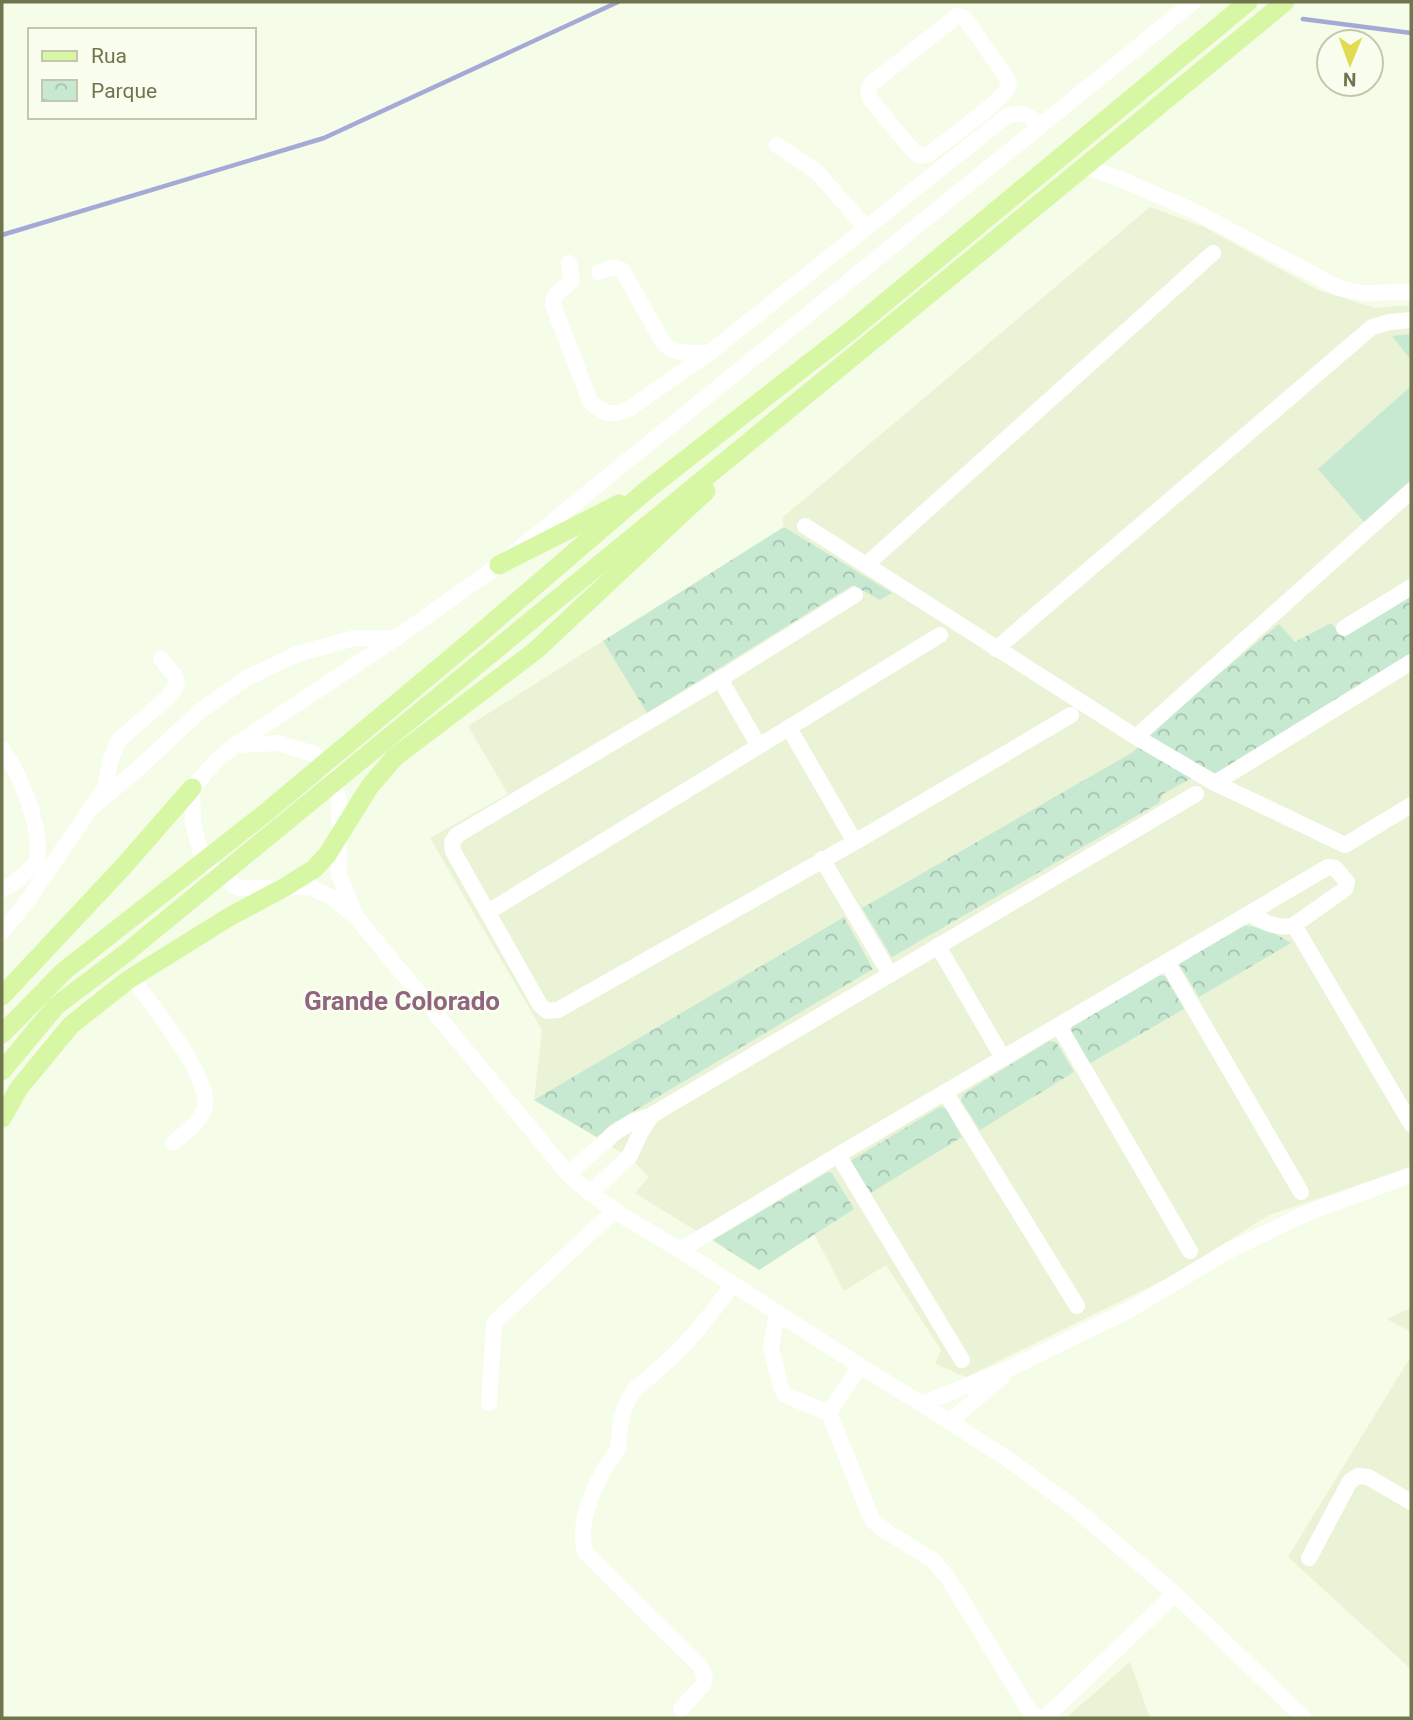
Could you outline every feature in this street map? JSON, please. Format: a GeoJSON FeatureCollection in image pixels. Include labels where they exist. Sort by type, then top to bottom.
{"type":"FeatureCollection","features":[{"type":"Feature","properties":{"kind":"main road"},"geometry":{"type":"LineString","coordinates":[[2,1034],[64,971],[264,814],[648,489],[853,329],[1248,2]]}},
{"type":"Feature","properties":{"kind":"main road"},"geometry":{"type":"LineString","coordinates":[[2,1072],[56,1006],[126,953],[1285,2]]}},
{"type":"Feature","properties":{"kind":"main road"},"geometry":{"type":"LineString","coordinates":[[2,1118],[19,1088],[72,1025],[132,978],[229,917],[314,869],[327,855],[370,786],[395,757],[536,651],[807,394]]}},
{"type":"Feature","properties":{"kind":"main road"},"geometry":{"type":"LineString","coordinates":[[499,565],[648,489]]}},
{"type":"Feature","properties":{"kind":"main road"},"geometry":{"type":"LineString","coordinates":[[2,996],[123,867],[192,788]]}},
{"type":"Feature","properties":{"kind":"street"},"geometry":{"type":"LineString","coordinates":[[1193,2],[499,565],[396,638],[235,745],[217,760],[192,788],[193,822],[200,851],[217,873],[238,888],[310,887],[333,898],[356,917],[568,1174],[590,1193],[1006,1458],[1072,1506],[1175,1594],[1304,1718]]}},
{"type":"Feature","properties":{"kind":"street"},"geometry":{"type":"LineString","coordinates":[[957,16],[966,20],[1007,78],[1009,86],[1005,94],[969,122],[929,154],[921,156],[914,152],[868,95],[872,83],[957,16]]}},
{"type":"Feature","properties":{"kind":"street"},"geometry":{"type":"LineString","coordinates":[[569,263],[572,280],[556,294],[553,305],[590,401],[598,409],[618,414],[709,353],[1008,115],[1019,112],[1041,125]]}},
{"type":"Feature","properties":{"kind":"street"},"geometry":{"type":"LineString","coordinates":[[969,122],[981,136]]}},
{"type":"Feature","properties":{"kind":"street"},"geometry":{"type":"LineString","coordinates":[[777,145],[817,172],[866,228]]}},
{"type":"Feature","properties":{"kind":"street"},"geometry":{"type":"LineString","coordinates":[[1085,166],[1127,181],[1192,210],[1339,288],[1363,293],[1411,292]]}},
{"type":"Feature","properties":{"kind":"street"},"geometry":{"type":"LineString","coordinates":[[866,565],[1213,253]]}},
{"type":"Feature","properties":{"kind":"street"},"geometry":{"type":"LineString","coordinates":[[599,272],[614,267],[622,270],[664,344],[671,350],[682,353],[709,353]]}},
{"type":"Feature","properties":{"kind":"street"},"geometry":{"type":"LineString","coordinates":[[996,649],[1372,327],[1411,320]]}},
{"type":"Feature","properties":{"kind":"street"},"geometry":{"type":"LineString","coordinates":[[1136,737],[1411,491]]}},
{"type":"Feature","properties":{"kind":"street"},"geometry":{"type":"LineString","coordinates":[[805,526],[1136,737],[1215,783],[1345,845],[1411,805]]}},
{"type":"Feature","properties":{"kind":"street"},"geometry":{"type":"LineString","coordinates":[[1344,628],[1411,587]]}},
{"type":"Feature","properties":{"kind":"street"},"geometry":{"type":"LineString","coordinates":[[855,595],[720,680],[457,835],[452,842],[453,851],[540,1005],[547,1011],[558,1010],[855,842],[1071,715]]}},
{"type":"Feature","properties":{"kind":"street"},"geometry":{"type":"LineString","coordinates":[[488,912],[940,635]]}},
{"type":"Feature","properties":{"kind":"street"},"geometry":{"type":"LineString","coordinates":[[91,808],[200,712],[245,679],[297,654],[343,641],[355,638],[396,638]]}},
{"type":"Feature","properties":{"kind":"street"},"geometry":{"type":"LineString","coordinates":[[2,932],[25,904],[105,788],[117,741],[175,688],[175,676],[161,659]]}},
{"type":"Feature","properties":{"kind":"street"},"geometry":{"type":"LineString","coordinates":[[1215,783],[1411,662]]}},
{"type":"Feature","properties":{"kind":"street"},"geometry":{"type":"LineString","coordinates":[[720,680],[758,746]]}},
{"type":"Feature","properties":{"kind":"street"},"geometry":{"type":"LineString","coordinates":[[789,728],[855,842]]}},
{"type":"Feature","properties":{"kind":"street"},"geometry":{"type":"LineString","coordinates":[[235,745],[278,743],[314,754],[330,772],[339,800],[339,874],[356,917]]}},
{"type":"Feature","properties":{"kind":"street"},"geometry":{"type":"LineString","coordinates":[[2,749],[12,763],[31,811],[38,846],[36,863],[17,881],[2,890]]}},
{"type":"Feature","properties":{"kind":"street"},"geometry":{"type":"LineString","coordinates":[[568,1174],[617,1131],[652,1115],[1196,794]]}},
{"type":"Feature","properties":{"kind":"street"},"geometry":{"type":"LineString","coordinates":[[822,859],[890,974]]}},
{"type":"Feature","properties":{"kind":"street"},"geometry":{"type":"LineString","coordinates":[[680,1250],[1328,867],[1335,868],[1346,879],[1345,889],[1294,925],[1282,927],[1250,914]]}},
{"type":"Feature","properties":{"kind":"street"},"geometry":{"type":"LineString","coordinates":[[1294,925],[1411,1124]]}},
{"type":"Feature","properties":{"kind":"street"},"geometry":{"type":"LineString","coordinates":[[938,946],[1003,1058]]}},
{"type":"Feature","properties":{"kind":"street"},"geometry":{"type":"LineString","coordinates":[[1167,962],[1301,1192]]}},
{"type":"Feature","properties":{"kind":"street"},"geometry":{"type":"LineString","coordinates":[[132,978],[186,1055],[203,1087],[205,1108],[198,1120],[173,1143]]}},
{"type":"Feature","properties":{"kind":"street"},"geometry":{"type":"LineString","coordinates":[[1059,1026],[1190,1251]]}},
{"type":"Feature","properties":{"kind":"street"},"geometry":{"type":"LineString","coordinates":[[945,1092],[1077,1307]]}},
{"type":"Feature","properties":{"kind":"street"},"geometry":{"type":"LineString","coordinates":[[590,1193],[629,1157],[652,1115]]}},
{"type":"Feature","properties":{"kind":"street"},"geometry":{"type":"LineString","coordinates":[[838,1155],[962,1360]]}},
{"type":"Feature","properties":{"kind":"street"},"geometry":{"type":"LineString","coordinates":[[922,1404],[1013,1367],[1129,1310],[1230,1250],[1307,1213],[1411,1175]]}},
{"type":"Feature","properties":{"kind":"street"},"geometry":{"type":"LineString","coordinates":[[489,1403],[494,1323],[615,1210]]}},
{"type":"Feature","properties":{"kind":"street"},"geometry":{"type":"LineString","coordinates":[[681,1709],[703,1685],[705,1679],[701,1667],[585,1552],[583,1530],[596,1485],[617,1451],[620,1422],[630,1395],[686,1345],[733,1284]]}},
{"type":"Feature","properties":{"kind":"street"},"geometry":{"type":"LineString","coordinates":[[777,1313],[771,1348],[785,1395],[829,1413],[872,1520],[933,1560],[950,1581],[1030,1712],[1039,1718],[1048,1714],[1175,1594]]}},
{"type":"Feature","properties":{"kind":"street"},"geometry":{"type":"LineString","coordinates":[[829,1413],[860,1366]]}},
{"type":"Feature","properties":{"kind":"street"},"geometry":{"type":"LineString","coordinates":[[950,1422],[1013,1367]]}},
{"type":"Feature","properties":{"kind":"street"},"geometry":{"type":"LineString","coordinates":[[1309,1558],[1350,1481],[1358,1476],[1368,1478],[1411,1502]]}},
{"type":"Feature","properties":{"kind":"shaded area"},"geometry":{"type":"Polygon","coordinates":[[[1150,207],[1204,227],[1318,290],[1375,308],[1411,305],[1411,1167],[1269,1215],[1176,1274],[966,1377],[935,1364],[941,1350],[886,1265],[844,1291],[814,1234],[759,1270],[635,1193],[649,1177],[629,1157],[534,1100],[542,1030],[430,838],[508,794],[468,726],[784,527],[782,518],[1150,207]]]}},
{"type":"Feature","properties":{"kind":"shaded area"},"geometry":{"type":"Polygon","coordinates":[[[1411,1308],[1411,1332],[1387,1319],[1411,1308]]]}},
{"type":"Feature","properties":{"kind":"shaded area"},"geometry":{"type":"Polygon","coordinates":[[[1411,1356],[1411,1669],[1288,1557],[1411,1356]]]}},
{"type":"Feature","properties":{"kind":"shaded area"},"geometry":{"type":"Polygon","coordinates":[[[1130,1662],[1150,1718],[1066,1718],[1130,1662]]]}},
{"type":"Feature","properties":{"kind":"green space"},"geometry":{"type":"Polygon","coordinates":[[[1411,334],[1411,360],[1392,336],[1411,334]]]}},
{"type":"Feature","properties":{"kind":"green space"},"geometry":{"type":"Polygon","coordinates":[[[1411,386],[1411,480],[1364,522],[1318,469],[1411,386]]]}},
{"type":"Feature","properties":{"kind":"green space"},"geometry":{"type":"Polygon","coordinates":[[[784,527],[892,593],[880,600],[853,585],[647,713],[603,641],[784,527]]]}},
{"type":"Feature","properties":{"kind":"green space"},"geometry":{"type":"Polygon","coordinates":[[[1411,594],[1411,656],[1217,775],[1212,775],[1147,734],[1279,624],[1295,642],[1331,623],[1341,635],[1411,594]]]}},
{"type":"Feature","properties":{"kind":"green space"},"geometry":{"type":"Polygon","coordinates":[[[1139,746],[1192,778],[1163,794],[1159,803],[892,957],[862,908],[1133,752],[1139,746]]]}},
{"type":"Feature","properties":{"kind":"green space"},"geometry":{"type":"Polygon","coordinates":[[[844,917],[873,969],[609,1126],[597,1137],[534,1100],[844,917]]]}},
{"type":"Feature","properties":{"kind":"green space"},"geometry":{"type":"Polygon","coordinates":[[[1242,925],[1268,931],[1291,943],[1199,997],[1179,964],[1242,925]]]}},
{"type":"Feature","properties":{"kind":"green space"},"geometry":{"type":"Polygon","coordinates":[[[1159,975],[1165,976],[1184,1009],[1089,1064],[1071,1033],[1072,1026],[1159,975]]]}},
{"type":"Feature","properties":{"kind":"green space"},"geometry":{"type":"Polygon","coordinates":[[[1049,1041],[1056,1042],[1074,1072],[980,1130],[961,1101],[963,1094],[1049,1041]]]}},
{"type":"Feature","properties":{"kind":"green space"},"geometry":{"type":"Polygon","coordinates":[[[940,1107],[946,1108],[962,1137],[869,1194],[850,1161],[940,1107]]]}},
{"type":"Feature","properties":{"kind":"green space"},"geometry":{"type":"Polygon","coordinates":[[[828,1172],[832,1173],[854,1209],[759,1270],[713,1240],[828,1172]]]}},
{"type":"Feature","properties":{"kind":"waterway"},"geometry":{"type":"LineString","coordinates":[[2,235],[324,138],[618,2]]}},
{"type":"Feature","properties":{"kind":"waterway"},"geometry":{"type":"LineString","coordinates":[[1303,19],[1411,33]]}},
{"type":"Feature","properties":{"kind":"district","name":"Grande Colorado"},"geometry":{"type":"Point","coordinates":[402,1001]}}]}
